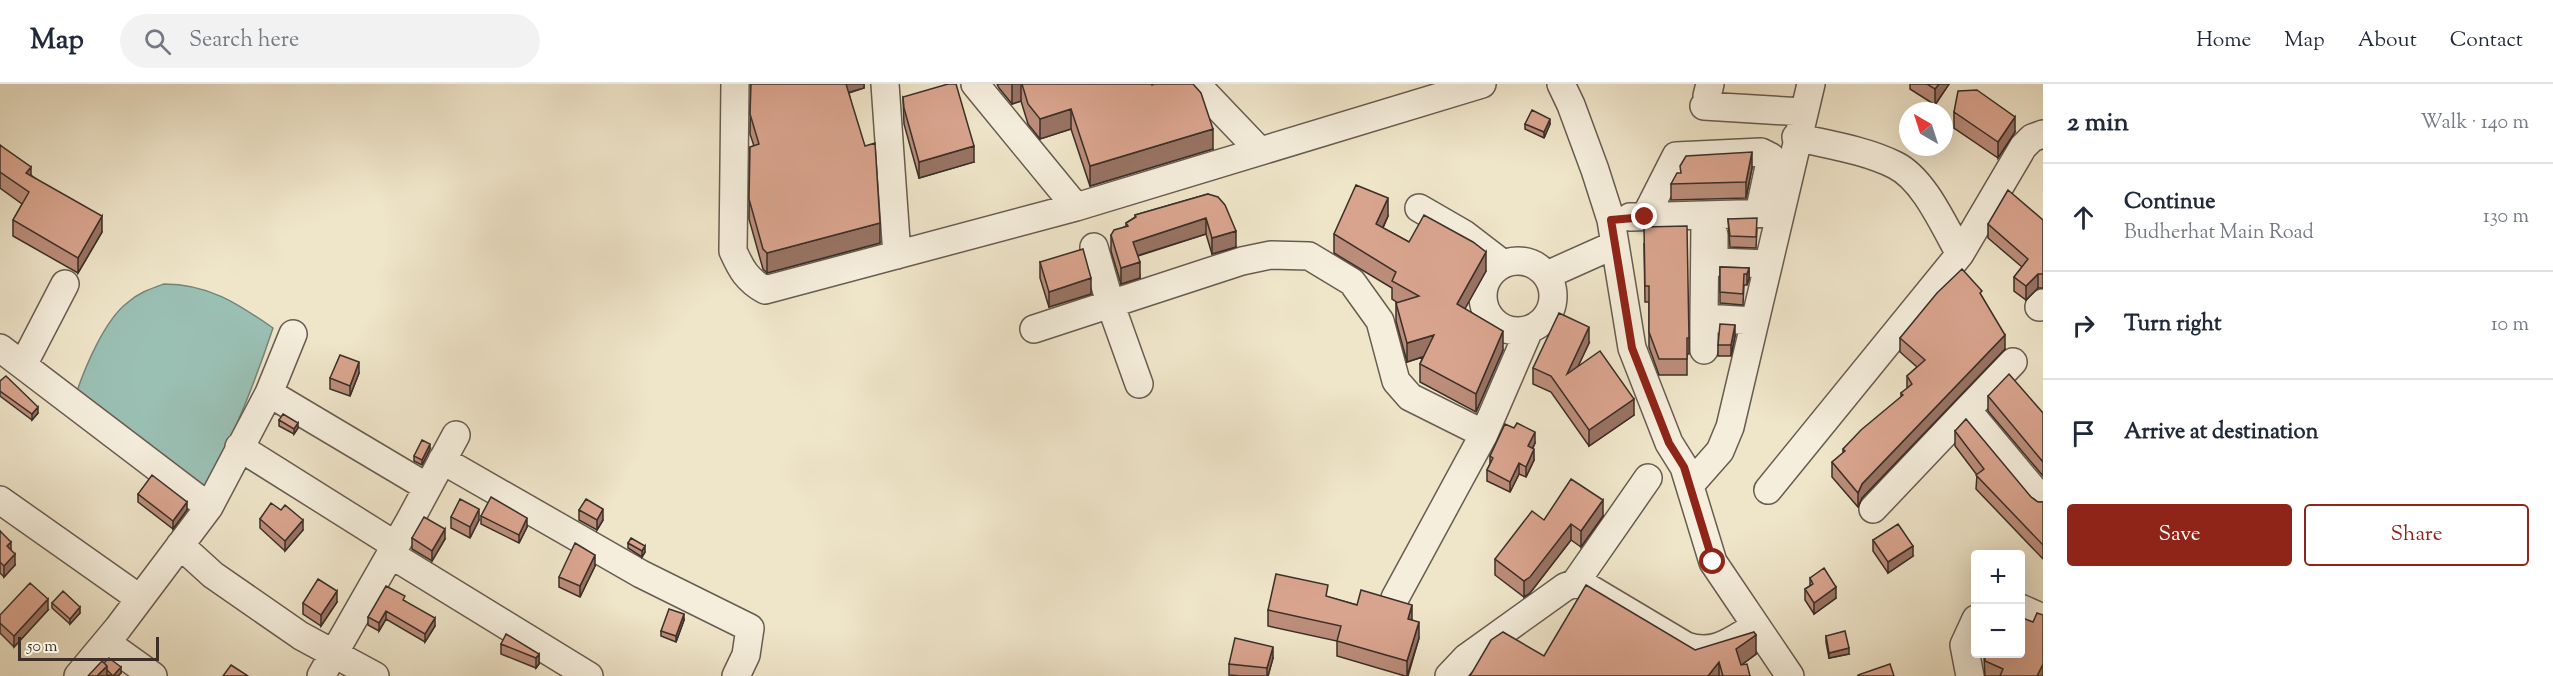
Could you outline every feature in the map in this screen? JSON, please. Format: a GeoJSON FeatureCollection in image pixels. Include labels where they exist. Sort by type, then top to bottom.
{"type":"FeatureCollection","features":[{"type":"Feature","properties":{"kind":"street"},"geometry":{"type":"LineString","coordinates":[[735,84],[733,251],[743,273],[753,284],[765,290],[1076,207],[1482,84]]}},
{"type":"Feature","properties":{"kind":"street"},"geometry":{"type":"LineString","coordinates":[[885,84],[897,255]]}},
{"type":"Feature","properties":{"kind":"street"},"geometry":{"type":"LineString","coordinates":[[975,84],[1076,207]]}},
{"type":"Feature","properties":{"kind":"street"},"geometry":{"type":"LineString","coordinates":[[1196,84],[1260,151]]}},
{"type":"Feature","properties":{"kind":"street"},"geometry":{"type":"LineString","coordinates":[[1561,84],[1591,159],[1612,233],[1632,348],[1669,443],[1684,467],[1705,467]]}},
{"type":"Feature","properties":{"kind":"street"},"geometry":{"type":"LineString","coordinates":[[1769,213],[1800,124],[1811,84]]}},
{"type":"Feature","properties":{"kind":"street"},"geometry":{"type":"LineString","coordinates":[[1707,95],[1800,124],[1871,156],[1897,165],[1918,184],[1960,254]]}},
{"type":"Feature","properties":{"kind":"street"},"geometry":{"type":"LineString","coordinates":[[1767,490],[1960,254],[2023,147],[2032,138],[2043,134]]}},
{"type":"Feature","properties":{"kind":"street"},"geometry":{"type":"LineString","coordinates":[[1645,217],[1676,156],[1761,152],[1771,158],[1767,264],[1730,427],[1705,467],[1713,562],[1791,676]]}},
{"type":"Feature","properties":{"kind":"street"},"geometry":{"type":"LineString","coordinates":[[1419,208],[1464,234],[1503,264]]}},
{"type":"Feature","properties":{"kind":"street"},"geometry":{"type":"LineString","coordinates":[[1547,275],[1612,233],[1645,217],[1769,213]]}},
{"type":"Feature","properties":{"kind":"street"},"geometry":{"type":"LineString","coordinates":[[1704,350],[1709,226],[1714,260],[1767,264]]}},
{"type":"Feature","properties":{"kind":"street"},"geometry":{"type":"LineString","coordinates":[[1094,247],[1110,303],[1139,384]]}},
{"type":"Feature","properties":{"kind":"street"},"geometry":{"type":"LineString","coordinates":[[1035,329],[1242,261],[1271,255],[1309,256],[1352,282],[1380,321],[1396,381],[1410,397],[1484,434]]}},
{"type":"Feature","properties":{"kind":"street"},"geometry":{"type":"LineString","coordinates":[[1395,598],[1484,434],[1529,330],[1547,317],[1552,307],[1554,296],[1547,275],[1538,267],[1527,262],[1515,261],[1503,264],[1486,280],[1483,297],[1488,314],[1495,323],[1506,329],[1529,330]]}},
{"type":"Feature","properties":{"kind":"street"},"geometry":{"type":"LineString","coordinates":[[23,365],[65,284]]}},
{"type":"Feature","properties":{"kind":"street"},"geometry":{"type":"LineString","coordinates":[[1704,318],[1754,321]]}},
{"type":"Feature","properties":{"kind":"street"},"geometry":{"type":"LineString","coordinates":[[78,676],[107,643],[209,507],[269,393],[293,334]]}},
{"type":"Feature","properties":{"kind":"street"},"geometry":{"type":"LineString","coordinates":[[0,348],[209,507]]}},
{"type":"Feature","properties":{"kind":"street"},"geometry":{"type":"LineString","coordinates":[[1873,509],[2013,362]]}},
{"type":"Feature","properties":{"kind":"street"},"geometry":{"type":"LineString","coordinates":[[269,393],[427,487]]}},
{"type":"Feature","properties":{"kind":"street"},"geometry":{"type":"LineString","coordinates":[[1967,410],[2043,501]]}},
{"type":"Feature","properties":{"kind":"street"},"geometry":{"type":"LineString","coordinates":[[327,665],[456,435]]}},
{"type":"Feature","properties":{"kind":"street"},"geometry":{"type":"LineString","coordinates":[[239,447],[393,550],[589,676]]}},
{"type":"Feature","properties":{"kind":"street"},"geometry":{"type":"LineString","coordinates":[[442,460],[641,574],[750,628],[746,655],[736,676]]}},
{"type":"Feature","properties":{"kind":"street"},"geometry":{"type":"LineString","coordinates":[[1575,584],[1648,478]]}},
{"type":"Feature","properties":{"kind":"street"},"geometry":{"type":"LineString","coordinates":[[0,500],[139,598]]}},
{"type":"Feature","properties":{"kind":"street"},"geometry":{"type":"LineString","coordinates":[[180,545],[213,575],[301,636],[327,665],[375,676]]}},
{"type":"Feature","properties":{"kind":"street"},"geometry":{"type":"LineString","coordinates":[[1449,676],[1466,658],[1565,587],[1575,584],[1587,587],[1686,646],[1700,651],[1716,648],[1756,626]]}},
{"type":"Feature","properties":{"kind":"street"},"geometry":{"type":"LineString","coordinates":[[2025,610],[2043,618]]}},
{"type":"Feature","properties":{"kind":"street"},"geometry":{"type":"LineString","coordinates":[[1970,676],[1964,645],[1971,630]]}},
{"type":"Feature","properties":{"kind":"street"},"geometry":{"type":"LineString","coordinates":[[107,643],[153,676]]}},
{"type":"Feature","properties":{"kind":"water"},"geometry":{"type":"Polygon","coordinates":[[[164,284],[195,287],[208,291],[234,303],[273,328],[243,409],[206,486],[176,473],[77,391],[97,344],[111,320],[131,300],[164,284]]]}},
{"type":"Feature","properties":{"kind":"building"},"geometry":{"type":"Polygon","coordinates":[[[751,84],[846,84],[865,146],[875,143],[880,223],[767,253],[763,249],[749,199],[750,147],[759,144],[750,114],[751,84]]]}},
{"type":"Feature","properties":{"kind":"building"},"geometry":{"type":"Polygon","coordinates":[[[948,84],[956,84],[974,146],[919,162],[903,97],[948,84]]]}},
{"type":"Feature","properties":{"kind":"building"},"geometry":{"type":"Polygon","coordinates":[[[1022,84],[1193,84],[1201,93],[1213,129],[1090,166],[1071,109],[1040,119],[1028,104],[1022,84]]]}},
{"type":"Feature","properties":{"kind":"building"},"geometry":{"type":"Polygon","coordinates":[[[1927,84],[1939,84],[1935,89],[1927,84]]]}},
{"type":"Feature","properties":{"kind":"building"},"geometry":{"type":"Polygon","coordinates":[[[1977,90],[2015,117],[1998,142],[1954,112],[1958,91],[1977,90]]]}},
{"type":"Feature","properties":{"kind":"building"},"geometry":{"type":"Polygon","coordinates":[[[1532,110],[1550,119],[1544,132],[1525,124],[1532,110]]]}},
{"type":"Feature","properties":{"kind":"building"},"geometry":{"type":"Polygon","coordinates":[[[0,145],[31,167],[26,173],[102,216],[78,258],[13,220],[29,192],[0,172],[0,145]]]}},
{"type":"Feature","properties":{"kind":"building"},"geometry":{"type":"Polygon","coordinates":[[[1752,152],[1746,182],[1671,184],[1677,173],[1681,173],[1680,166],[1686,156],[1752,152]]]}},
{"type":"Feature","properties":{"kind":"building"},"geometry":{"type":"Polygon","coordinates":[[[1356,185],[1388,198],[1376,224],[1409,242],[1424,215],[1473,242],[1486,252],[1457,304],[1503,331],[1476,394],[1420,364],[1434,335],[1407,343],[1396,303],[1419,296],[1392,281],[1396,272],[1334,234],[1356,185]]]}},
{"type":"Feature","properties":{"kind":"building"},"geometry":{"type":"Polygon","coordinates":[[[2008,190],[2043,220],[2043,274],[2038,274],[2026,286],[2014,277],[2028,259],[1988,224],[2008,190]]]}},
{"type":"Feature","properties":{"kind":"building"},"geometry":{"type":"Polygon","coordinates":[[[1208,194],[1218,197],[1225,205],[1236,231],[1212,238],[1206,218],[1133,242],[1140,262],[1121,268],[1111,235],[1114,230],[1128,226],[1126,223],[1136,217],[1135,215],[1208,194]]]}},
{"type":"Feature","properties":{"kind":"building"},"geometry":{"type":"Polygon","coordinates":[[[1757,218],[1756,237],[1730,236],[1728,219],[1757,218]]]}},
{"type":"Feature","properties":{"kind":"building"},"geometry":{"type":"Polygon","coordinates":[[[1687,226],[1689,338],[1687,338],[1687,359],[1659,359],[1649,332],[1649,286],[1645,286],[1644,227],[1687,226]]]}},
{"type":"Feature","properties":{"kind":"building"},"geometry":{"type":"Polygon","coordinates":[[[1083,249],[1091,278],[1049,292],[1040,262],[1083,249]]]}},
{"type":"Feature","properties":{"kind":"building"},"geometry":{"type":"Polygon","coordinates":[[[1720,267],[1749,268],[1747,274],[1744,274],[1743,294],[1720,292],[1720,267]]]}},
{"type":"Feature","properties":{"kind":"building"},"geometry":{"type":"Polygon","coordinates":[[[1962,269],[1982,291],[1980,293],[2005,335],[1862,484],[1858,493],[1832,462],[1845,451],[1843,449],[1861,430],[1903,395],[1901,393],[1912,384],[1907,376],[1925,360],[1900,338],[1937,293],[1962,269]]]}},
{"type":"Feature","properties":{"kind":"building"},"geometry":{"type":"Polygon","coordinates":[[[1559,313],[1589,327],[1567,374],[1600,351],[1634,399],[1589,430],[1551,376],[1533,368],[1559,313]]]}},
{"type":"Feature","properties":{"kind":"building"},"geometry":{"type":"Polygon","coordinates":[[[1720,324],[1735,325],[1731,345],[1718,345],[1720,324]]]}},
{"type":"Feature","properties":{"kind":"building"},"geometry":{"type":"Polygon","coordinates":[[[340,355],[359,362],[350,386],[330,378],[340,355]]]}},
{"type":"Feature","properties":{"kind":"building"},"geometry":{"type":"Polygon","coordinates":[[[2009,374],[2043,413],[2043,462],[1988,396],[2009,374]]]}},
{"type":"Feature","properties":{"kind":"building"},"geometry":{"type":"Polygon","coordinates":[[[6,376],[38,407],[32,414],[0,391],[0,381],[6,376]]]}},
{"type":"Feature","properties":{"kind":"building"},"geometry":{"type":"Polygon","coordinates":[[[283,414],[298,423],[294,429],[279,420],[283,414]]]}},
{"type":"Feature","properties":{"kind":"building"},"geometry":{"type":"Polygon","coordinates":[[[1966,419],[2031,497],[2038,502],[2043,502],[2043,545],[1976,475],[1984,469],[1955,431],[1966,419]]]}},
{"type":"Feature","properties":{"kind":"building"},"geometry":{"type":"Polygon","coordinates":[[[1517,423],[1535,432],[1528,446],[1534,449],[1526,467],[1519,463],[1510,482],[1487,470],[1493,458],[1490,456],[1505,424],[1514,428],[1517,423]]]}},
{"type":"Feature","properties":{"kind":"building"},"geometry":{"type":"Polygon","coordinates":[[[422,440],[430,444],[422,460],[414,456],[422,440]]]}},
{"type":"Feature","properties":{"kind":"building"},"geometry":{"type":"Polygon","coordinates":[[[152,475],[187,502],[173,521],[138,494],[152,475]]]}},
{"type":"Feature","properties":{"kind":"building"},"geometry":{"type":"Polygon","coordinates":[[[1571,479],[1603,500],[1581,531],[1571,524],[1530,577],[1524,581],[1495,559],[1532,511],[1544,520],[1571,479]]]}},
{"type":"Feature","properties":{"kind":"building"},"geometry":{"type":"Polygon","coordinates":[[[491,497],[527,518],[519,535],[481,516],[491,497]]]}},
{"type":"Feature","properties":{"kind":"building"},"geometry":{"type":"Polygon","coordinates":[[[460,499],[479,509],[470,527],[451,517],[460,499]]]}},
{"type":"Feature","properties":{"kind":"building"},"geometry":{"type":"Polygon","coordinates":[[[586,499],[603,509],[597,520],[579,510],[586,499]]]}},
{"type":"Feature","properties":{"kind":"building"},"geometry":{"type":"Polygon","coordinates":[[[271,503],[281,510],[285,505],[303,520],[285,541],[260,519],[271,503]]]}},
{"type":"Feature","properties":{"kind":"building"},"geometry":{"type":"Polygon","coordinates":[[[424,517],[445,529],[432,551],[412,538],[424,517]]]}},
{"type":"Feature","properties":{"kind":"building"},"geometry":{"type":"Polygon","coordinates":[[[1898,524],[1913,546],[1888,562],[1873,540],[1898,524]]]}},
{"type":"Feature","properties":{"kind":"building"},"geometry":{"type":"Polygon","coordinates":[[[0,531],[11,542],[7,546],[15,554],[4,566],[0,562],[0,531]]]}},
{"type":"Feature","properties":{"kind":"building"},"geometry":{"type":"Polygon","coordinates":[[[631,538],[645,546],[642,551],[628,543],[631,538]]]}},
{"type":"Feature","properties":{"kind":"building"},"geometry":{"type":"Polygon","coordinates":[[[575,543],[595,555],[580,586],[559,577],[575,543]]]}},
{"type":"Feature","properties":{"kind":"building"},"geometry":{"type":"Polygon","coordinates":[[[1824,568],[1836,587],[1814,603],[1805,589],[1813,584],[1810,578],[1824,568]]]}},
{"type":"Feature","properties":{"kind":"building"},"geometry":{"type":"Polygon","coordinates":[[[1276,574],[1328,585],[1326,596],[1357,605],[1361,590],[1412,605],[1408,619],[1419,622],[1407,661],[1337,641],[1341,626],[1268,610],[1276,574]]]}},
{"type":"Feature","properties":{"kind":"building"},"geometry":{"type":"Polygon","coordinates":[[[318,579],[337,591],[321,615],[303,603],[318,579]]]}},
{"type":"Feature","properties":{"kind":"building"},"geometry":{"type":"Polygon","coordinates":[[[30,583],[48,599],[14,636],[0,623],[0,615],[30,583]]]}},
{"type":"Feature","properties":{"kind":"building"},"geometry":{"type":"Polygon","coordinates":[[[1586,585],[1695,650],[1754,632],[1756,635],[1736,649],[1741,665],[1747,664],[1750,676],[1723,676],[1719,662],[1708,676],[1470,676],[1491,640],[1503,632],[1544,656],[1586,585]]]}},
{"type":"Feature","properties":{"kind":"building"},"geometry":{"type":"Polygon","coordinates":[[[386,586],[405,596],[403,600],[435,618],[425,634],[386,611],[379,623],[368,617],[386,586]]]}},
{"type":"Feature","properties":{"kind":"building"},"geometry":{"type":"Polygon","coordinates":[[[63,591],[80,607],[70,619],[52,603],[63,591]]]}},
{"type":"Feature","properties":{"kind":"building"},"geometry":{"type":"Polygon","coordinates":[[[669,609],[684,614],[676,636],[661,631],[669,609]]]}},
{"type":"Feature","properties":{"kind":"building"},"geometry":{"type":"Polygon","coordinates":[[[2037,613],[2043,615],[2043,664],[2037,676],[2000,676],[2003,669],[1985,661],[1985,658],[2025,658],[2025,619],[2033,622],[2037,613]]]}},
{"type":"Feature","properties":{"kind":"building"},"geometry":{"type":"Polygon","coordinates":[[[1845,631],[1849,648],[1829,653],[1826,636],[1845,631]]]}},
{"type":"Feature","properties":{"kind":"building"},"geometry":{"type":"Polygon","coordinates":[[[506,634],[539,654],[536,658],[501,644],[506,634]]]}},
{"type":"Feature","properties":{"kind":"building"},"geometry":{"type":"Polygon","coordinates":[[[1235,638],[1273,647],[1267,668],[1229,664],[1235,638]]]}},
{"type":"Feature","properties":{"kind":"building"},"geometry":{"type":"Polygon","coordinates":[[[109,658],[121,667],[113,676],[104,663],[109,658]]]}},
{"type":"Feature","properties":{"kind":"building"},"geometry":{"type":"Polygon","coordinates":[[[102,661],[107,666],[97,676],[88,676],[102,661]]]}},
{"type":"Feature","properties":{"kind":"building"},"geometry":{"type":"Polygon","coordinates":[[[1890,664],[1894,676],[1858,676],[1858,675],[1890,664]]]}},
{"type":"Feature","properties":{"kind":"building"},"geometry":{"type":"Polygon","coordinates":[[[231,665],[248,676],[223,676],[231,665]]]}},
{"type":"Feature","properties":{"kind":"route"},"geometry":{"type":"LineString","coordinates":[[1645,217],[1611,220],[1619,282],[1632,348],[1669,443],[1684,467],[1713,562]]}}]}
